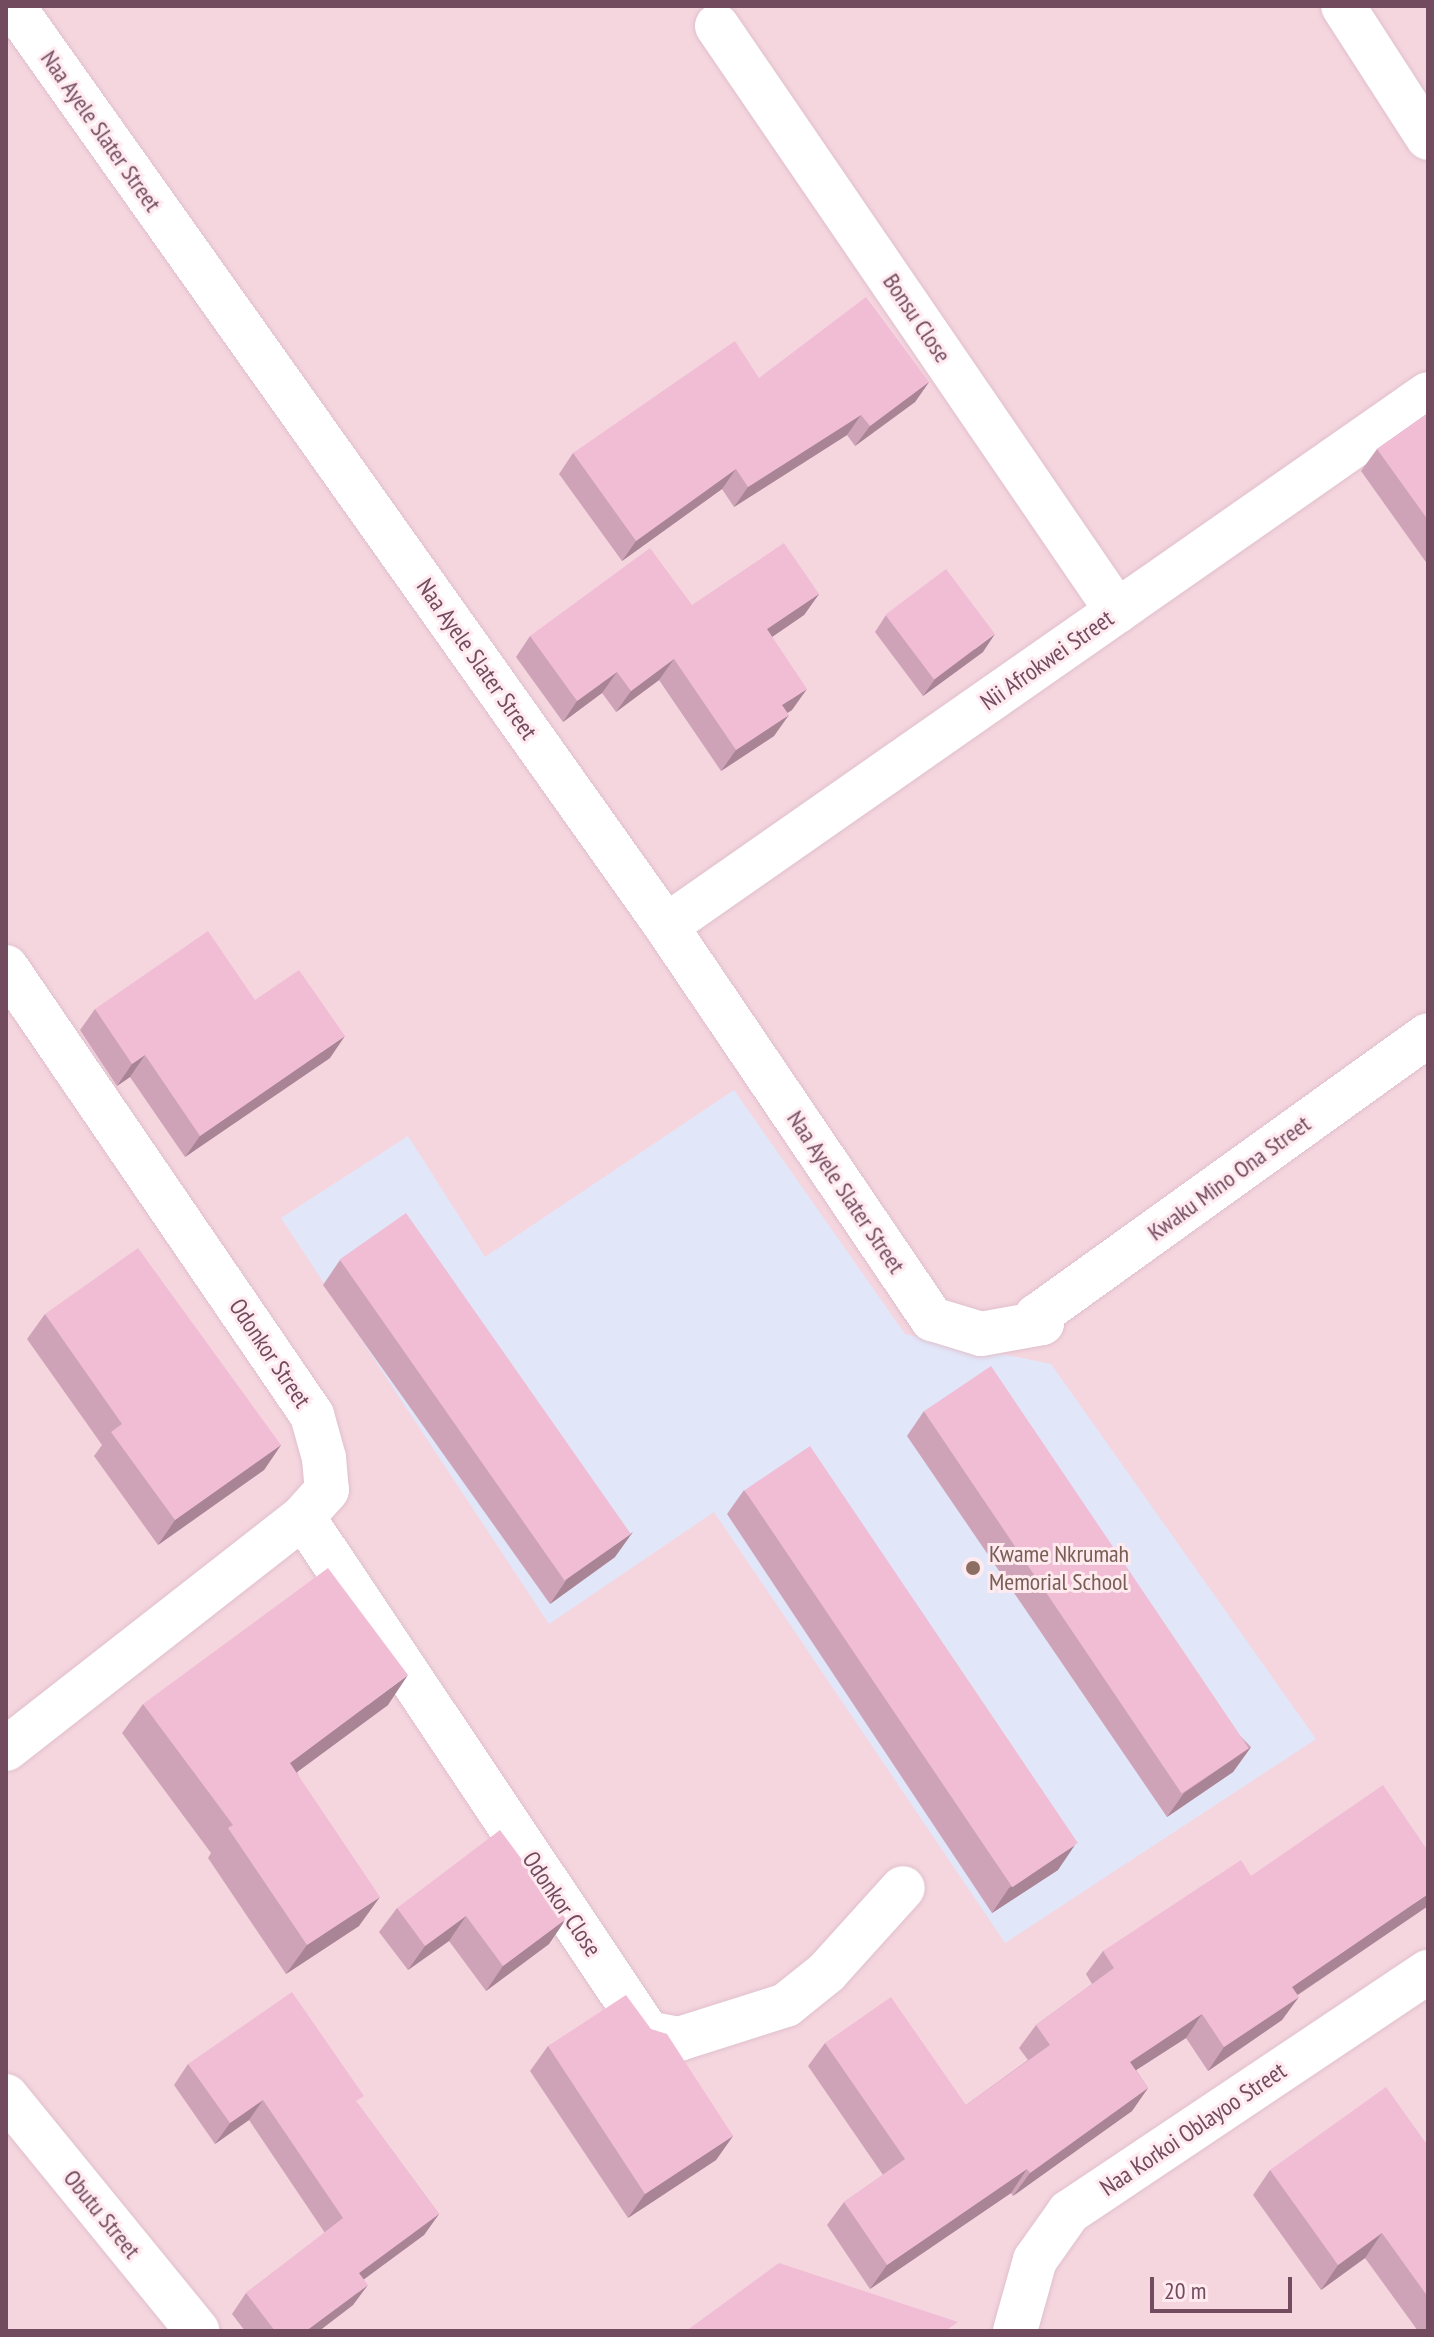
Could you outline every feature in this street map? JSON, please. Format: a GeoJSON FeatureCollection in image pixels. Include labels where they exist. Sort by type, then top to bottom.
{"type":"FeatureCollection","features":[{"type":"Feature","properties":{"kind":"street","name":"Naa Ayele Slater Street"},"geometry":{"type":"LineString","coordinates":[[13,6],[666,926],[932,1319],[981,1334],[1042,1323]]}},
{"type":"Feature","properties":{"kind":"street"},"geometry":{"type":"LineString","coordinates":[[1343,6],[1428,138]]}},
{"type":"Feature","properties":{"kind":"street","name":"Bonsu Close"},"geometry":{"type":"LineString","coordinates":[[717,26],[1117,611]]}},
{"type":"Feature","properties":{"kind":"street","name":"Nii Afrokwei Street"},"geometry":{"type":"LineString","coordinates":[[666,926],[1428,394]]}},
{"type":"Feature","properties":{"kind":"street","name":"Odonkor Street"},"geometry":{"type":"LineString","coordinates":[[6,967],[312,1415],[324,1458],[327,1490],[303,1517],[6,1749]]}},
{"type":"Feature","properties":{"kind":"street","name":"Kwaku Mino Ona Street"},"geometry":{"type":"LineString","coordinates":[[1042,1323],[1037,1316],[1428,1035]]}},
{"type":"Feature","properties":{"kind":"street","name":"Odonkor Close"},"geometry":{"type":"LineString","coordinates":[[303,1517],[648,2033],[679,2039],[710,2032],[786,2005],[827,1972],[903,1888]]}},
{"type":"Feature","properties":{"kind":"street","name":"Naa Korkoi Oblayoo Street"},"geometry":{"type":"LineString","coordinates":[[1015,2331],[1035,2260],[1069,2212],[1428,1972]]}},
{"type":"Feature","properties":{"kind":"street","name":"Obutu Street"},"geometry":{"type":"LineString","coordinates":[[6,2096],[198,2331]]}},
{"type":"Feature","properties":{"kind":"shaded area"},"geometry":{"type":"Polygon","coordinates":[[[6,6],[1428,6],[1428,2331],[6,2331],[6,6]]]}},
{"type":"Feature","properties":{"kind":"shaded area","name":"Kwame Nkrumah Memorial School"},"geometry":{"type":"Polygon","coordinates":[[[734,1090],[905,1334],[1051,1364],[1316,1739],[1005,1943],[714,1512],[549,1624],[281,1218],[408,1136],[485,1257],[734,1090]]]}},
{"type":"Feature","properties":{"kind":"building"},"geometry":{"type":"Polygon","coordinates":[[[866,297],[929,382],[870,426],[861,415],[748,487],[736,469],[636,541],[573,453],[735,341],[759,378],[866,297]]]}},
{"type":"Feature","properties":{"kind":"building"},"geometry":{"type":"Polygon","coordinates":[[[1428,413],[1428,520],[1377,449],[1428,413]]]}},
{"type":"Feature","properties":{"kind":"building"},"geometry":{"type":"Polygon","coordinates":[[[784,543],[819,594],[767,629],[807,689],[782,705],[789,715],[736,750],[674,659],[631,691],[617,672],[577,701],[530,636],[650,548],[692,605],[784,543]]]}},
{"type":"Feature","properties":{"kind":"building"},"geometry":{"type":"Polygon","coordinates":[[[946,569],[995,634],[934,679],[885,615],[946,569]]]}},
{"type":"Feature","properties":{"kind":"building"},"geometry":{"type":"Polygon","coordinates":[[[208,931],[255,1000],[299,970],[345,1036],[200,1136],[145,1055],[132,1064],[95,1009],[208,931]]]}},
{"type":"Feature","properties":{"kind":"building"},"geometry":{"type":"Polygon","coordinates":[[[406,1213],[631,1534],[564,1581],[340,1259],[406,1213]]]}},
{"type":"Feature","properties":{"kind":"building"},"geometry":{"type":"Polygon","coordinates":[[[138,1248],[281,1445],[175,1520],[111,1432],[122,1424],[45,1314],[138,1248]]]}},
{"type":"Feature","properties":{"kind":"building"},"geometry":{"type":"Polygon","coordinates":[[[991,1366],[1249,1748],[1182,1793],[924,1411],[991,1366]]]}},
{"type":"Feature","properties":{"kind":"building"},"geometry":{"type":"Polygon","coordinates":[[[810,1446],[1078,1843],[1012,1887],[745,1490],[810,1446]]]}},
{"type":"Feature","properties":{"kind":"building"},"geometry":{"type":"Polygon","coordinates":[[[328,1568],[408,1675],[290,1763],[380,1897],[307,1945],[228,1828],[233,1825],[143,1704],[328,1568]]]}},
{"type":"Feature","properties":{"kind":"building"},"geometry":{"type":"Polygon","coordinates":[[[1383,1785],[1428,1851],[1428,1894],[1292,1987],[1299,1997],[1224,2047],[1202,2014],[1130,2062],[1148,2088],[1030,2173],[1027,2169],[887,2265],[844,2202],[905,2159],[825,2043],[891,1997],[966,2105],[1050,2045],[1036,2025],[1114,1968],[1103,1951],[1241,1860],[1251,1876],[1383,1785]]]}},
{"type":"Feature","properties":{"kind":"building"},"geometry":{"type":"Polygon","coordinates":[[[500,1830],[566,1919],[503,1966],[466,1916],[425,1946],[397,1908],[500,1830]]]}},
{"type":"Feature","properties":{"kind":"building"},"geometry":{"type":"Polygon","coordinates":[[[292,1992],[364,2096],[356,2101],[439,2214],[359,2273],[368,2285],[306,2331],[275,2331],[246,2293],[343,2218],[263,2100],[230,2123],[188,2064],[292,1992]]]}},
{"type":"Feature","properties":{"kind":"building"},"geometry":{"type":"Polygon","coordinates":[[[626,1995],[651,2029],[667,2034],[733,2136],[645,2194],[548,2046],[626,1995]]]}},
{"type":"Feature","properties":{"kind":"building"},"geometry":{"type":"Polygon","coordinates":[[[1386,2087],[1428,2146],[1428,2297],[1382,2233],[1338,2265],[1270,2170],[1386,2087]]]}},
{"type":"Feature","properties":{"kind":"building"},"geometry":{"type":"Polygon","coordinates":[[[779,2263],[958,2322],[945,2331],[686,2331],[779,2263]]]}},
{"type":"Feature","properties":{"kind":"place","name":"Kwame Nkrumah Memorial School"},"geometry":{"type":"Point","coordinates":[973,1568]}}]}
